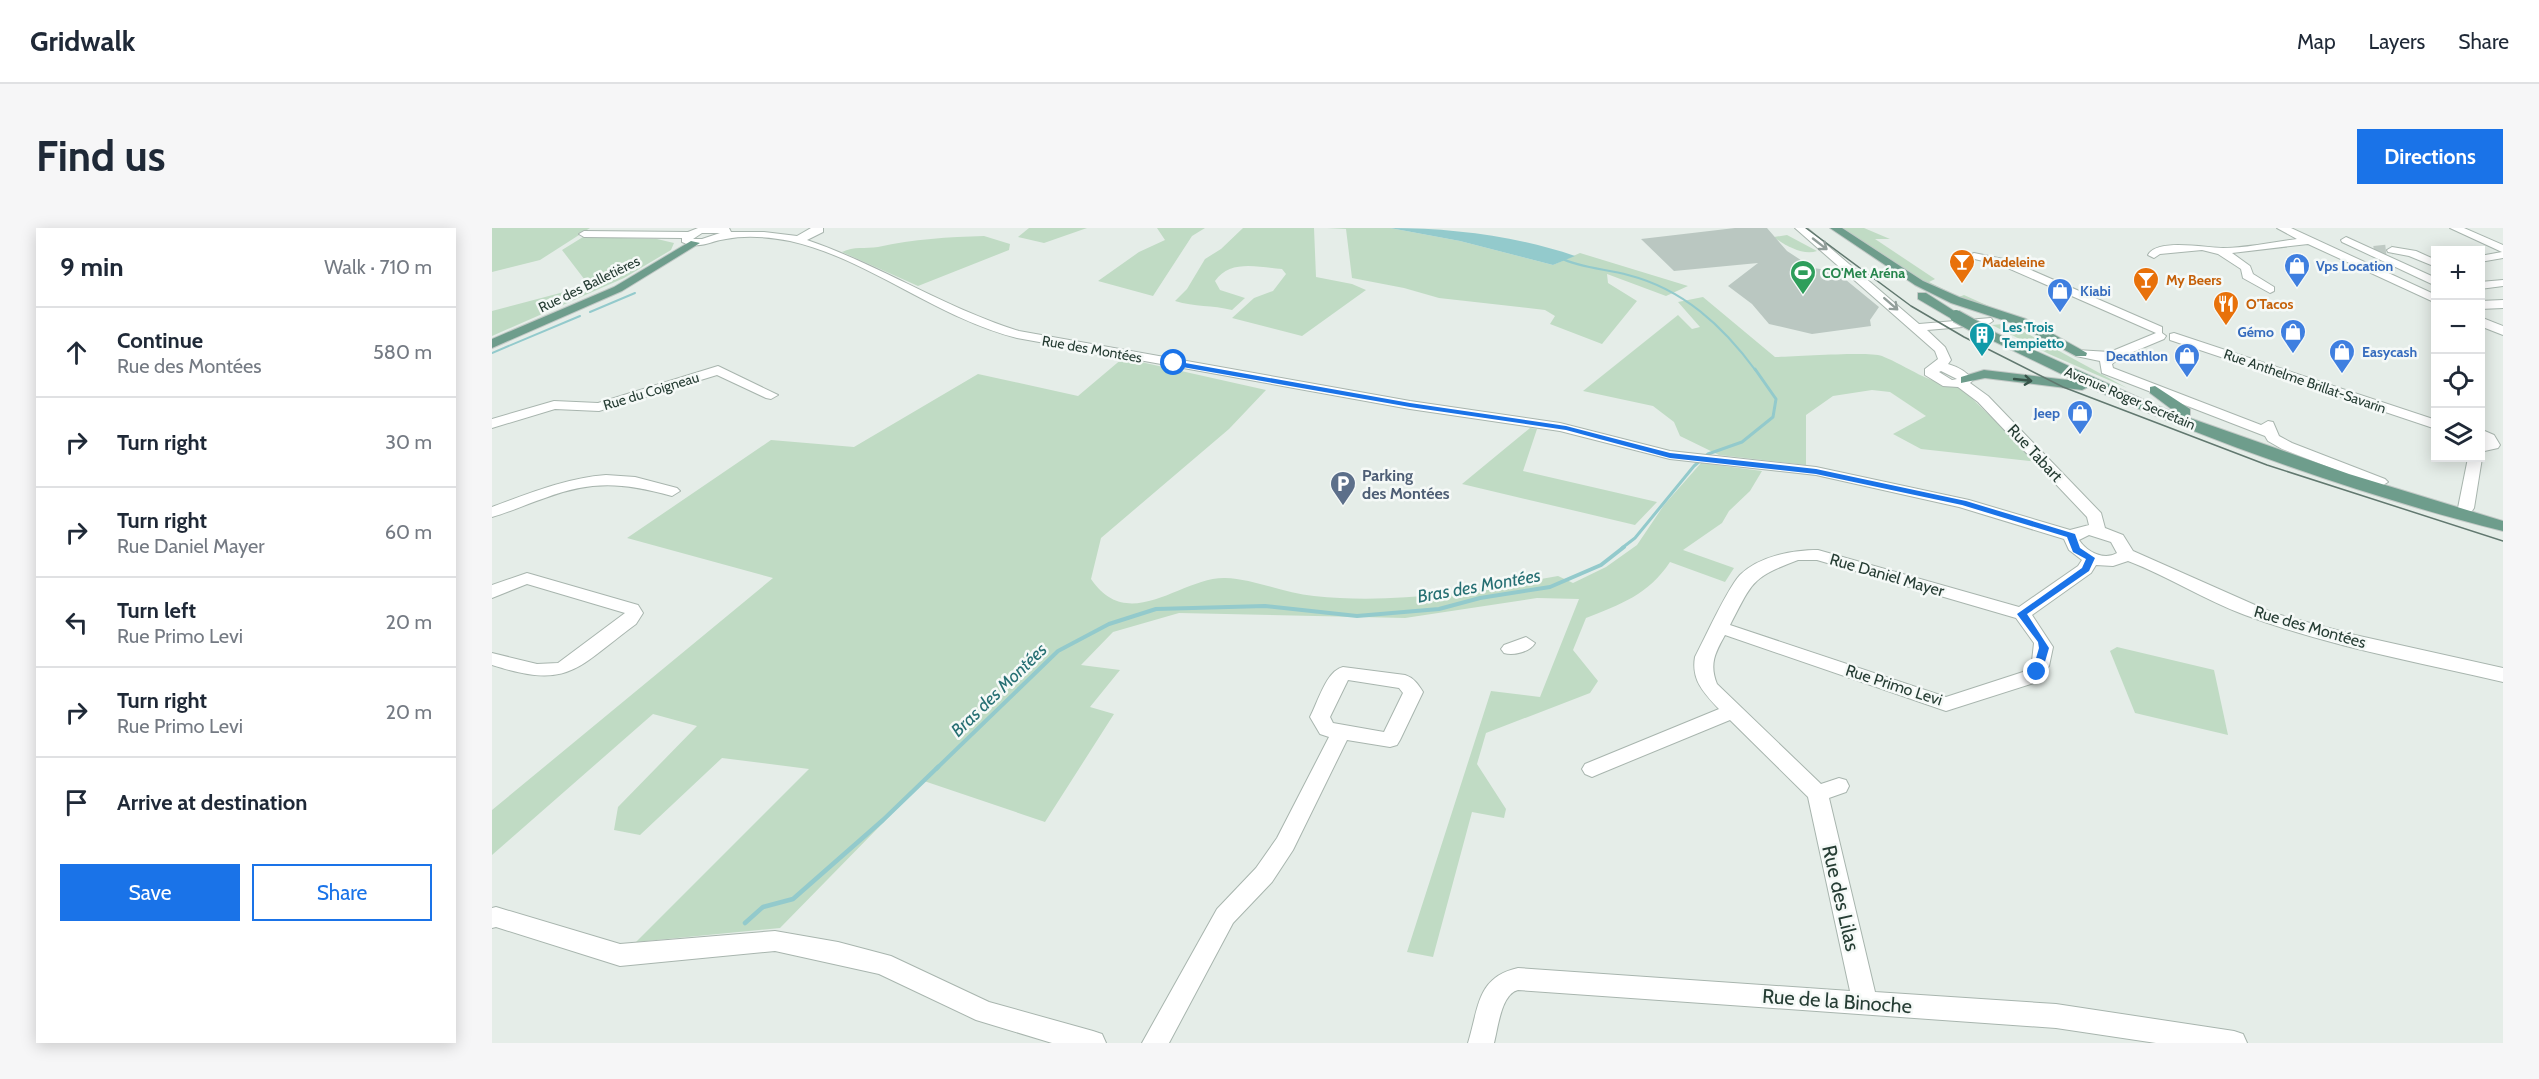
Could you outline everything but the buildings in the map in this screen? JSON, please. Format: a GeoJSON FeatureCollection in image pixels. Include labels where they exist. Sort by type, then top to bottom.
{"type":"FeatureCollection","features":[{"type":"Feature","properties":{"kind":"main road","name":"Avenue Roger Secrétain"},"geometry":{"type":"LineString","coordinates":[[1821,228],[1907,288],[2105,382],[2266,445],[2380,482],[2503,526]]}},
{"type":"Feature","properties":{"kind":"main road","name":"Avenue Roger Secrétain"},"geometry":{"type":"LineString","coordinates":[[1834,228],[1905,279],[1962,316]]}},
{"type":"Feature","properties":{"kind":"main road"},"geometry":{"type":"LineString","coordinates":[[1834,228],[1919,283],[1955,300],[2022,322],[2081,353]]}},
{"type":"Feature","properties":{"kind":"main road","name":"Rue des Balletières"},"geometry":{"type":"LineString","coordinates":[[492,344],[618,290],[693,239]]}},
{"type":"Feature","properties":{"kind":"main road","name":"Avenue Roger Secrétain"},"geometry":{"type":"LineString","coordinates":[[1989,328],[2103,387],[2277,455],[2465,512],[2503,518]]}},
{"type":"Feature","properties":{"kind":"main road"},"geometry":{"type":"LineString","coordinates":[[1964,382],[1984,374],[2077,384],[2199,430],[2277,455]]}},
{"type":"Feature","properties":{"kind":"main road"},"geometry":{"type":"LineString","coordinates":[[2155,390],[2189,414]]}},
{"type":"Feature","properties":{"kind":"street"},"geometry":{"type":"LineString","coordinates":[[798,240],[819,230],[816,228]]}},
{"type":"Feature","properties":{"kind":"street"},"geometry":{"type":"LineString","coordinates":[[1800,228],[1873,288],[1919,330],[1925,326],[1989,328]]}},
{"type":"Feature","properties":{"kind":"street"},"geometry":{"type":"LineString","coordinates":[[2282,228],[2431,298]]}},
{"type":"Feature","properties":{"kind":"street"},"geometry":{"type":"LineString","coordinates":[[2455,228],[2503,249]]}},
{"type":"Feature","properties":{"kind":"street","name":"Rue des Montées"},"geometry":{"type":"LineString","coordinates":[[585,234],[713,241],[719,230],[798,240],[883,276],[985,324],[1017,334],[1389,401],[1566,428],[1649,451],[1816,471],[1913,491],[2072,536]]}},
{"type":"Feature","properties":{"kind":"street"},"geometry":{"type":"LineString","coordinates":[[2346,240],[2431,281]]}},
{"type":"Feature","properties":{"kind":"street"},"geometry":{"type":"LineString","coordinates":[[2154,255],[2156,251],[2202,247],[2222,251],[2310,241]]}},
{"type":"Feature","properties":{"kind":"street"},"geometry":{"type":"LineString","coordinates":[[2392,250],[2412,253],[2431,262]]}},
{"type":"Feature","properties":{"kind":"street"},"geometry":{"type":"LineString","coordinates":[[2222,251],[2246,268],[2247,276],[2270,289]]}},
{"type":"Feature","properties":{"kind":"street"},"geometry":{"type":"LineString","coordinates":[[2485,258],[2503,255]]}},
{"type":"Feature","properties":{"kind":"street"},"geometry":{"type":"LineString","coordinates":[[1974,256],[2004,262],[2159,333]]}},
{"type":"Feature","properties":{"kind":"street"},"geometry":{"type":"LineString","coordinates":[[2485,285],[2503,283]]}},
{"type":"Feature","properties":{"kind":"street"},"geometry":{"type":"LineString","coordinates":[[2485,305],[2503,304]]}},
{"type":"Feature","properties":{"kind":"street"},"geometry":{"type":"LineString","coordinates":[[2485,323],[2503,331]]}},
{"type":"Feature","properties":{"kind":"street","name":"Rue Tabart"},"geometry":{"type":"LineString","coordinates":[[1919,330],[1944,354],[1945,360],[1939,366],[1954,370],[1983,399],[2094,516],[2098,531]]}},
{"type":"Feature","properties":{"kind":"street"},"geometry":{"type":"LineString","coordinates":[[2115,356],[2159,333]]}},
{"type":"Feature","properties":{"kind":"street","name":"Rue Anthelme Brillat-Savarin"},"geometry":{"type":"LineString","coordinates":[[2159,333],[2431,423]]}},
{"type":"Feature","properties":{"kind":"street","name":"Avenue Roger Secrétain"},"geometry":{"type":"LineString","coordinates":[[2081,353],[2099,358],[2115,356]]}},
{"type":"Feature","properties":{"kind":"street","name":"Avenue Roger Secrétain"},"geometry":{"type":"LineString","coordinates":[[2115,356],[2105,363],[2107,370],[2155,390],[2269,429],[2287,446],[2380,482]]}},
{"type":"Feature","properties":{"kind":"street","name":"Rue du Coigneau"},"geometry":{"type":"LineString","coordinates":[[492,424],[554,405],[599,407],[718,370],[771,395]]}},
{"type":"Feature","properties":{"kind":"street"},"geometry":{"type":"LineString","coordinates":[[2465,512],[2474,462]]}},
{"type":"Feature","properties":{"kind":"street"},"geometry":{"type":"LineString","coordinates":[[492,512],[559,489],[599,480],[621,480],[672,491]]}},
{"type":"Feature","properties":{"kind":"street"},"geometry":{"type":"LineString","coordinates":[[2082,531],[2098,531],[2119,540],[2126,554],[2117,560],[2109,561],[2091,558],[2077,550],[2071,540],[2072,536],[2082,531]]}},
{"type":"Feature","properties":{"kind":"street","name":"Rue des Montées"},"geometry":{"type":"LineString","coordinates":[[2126,554],[2156,565],[2198,589],[2266,617],[2503,675]]}},
{"type":"Feature","properties":{"kind":"street","name":"Rue Daniel Mayer"},"geometry":{"type":"LineString","coordinates":[[1733,711],[1708,687],[1702,670],[1704,657],[1722,628],[1746,579],[1762,568],[1796,555],[1818,555],[2022,614]]}},
{"type":"Feature","properties":{"kind":"street"},"geometry":{"type":"LineString","coordinates":[[2022,614],[2085,569],[2091,558]]}},
{"type":"Feature","properties":{"kind":"street"},"geometry":{"type":"LineString","coordinates":[[492,592],[506,584],[527,578],[632,609],[634,613],[630,620],[555,671],[540,673],[492,659]]}},
{"type":"Feature","properties":{"kind":"street","name":"Rue Primo Levi"},"geometry":{"type":"LineString","coordinates":[[1722,628],[1946,704],[2030,677],[2037,672],[2044,648],[2043,642],[2022,614]]}},
{"type":"Feature","properties":{"kind":"street"},"geometry":{"type":"LineString","coordinates":[[1367,669],[1406,682],[1413,693],[1390,740],[1341,732],[1327,729],[1320,717],[1343,673],[1367,669]]}},
{"type":"Feature","properties":{"kind":"street"},"geometry":{"type":"LineString","coordinates":[[1592,769],[1733,711],[1818,794],[1839,786]]}},
{"type":"Feature","properties":{"kind":"street"},"geometry":{"type":"LineString","coordinates":[[1155,1043],[1225,916],[1251,886],[1264,875],[1285,844],[1341,732]]}},
{"type":"Feature","properties":{"kind":"street","name":"Rue des Lilas"},"geometry":{"type":"LineString","coordinates":[[1818,794],[1865,1002]]}},
{"type":"Feature","properties":{"kind":"street"},"geometry":{"type":"LineString","coordinates":[[492,918],[496,917],[620,955],[775,941],[818,949],[883,964],[985,1012],[1093,1043]]}},
{"type":"Feature","properties":{"kind":"street","name":"Rue de la Binoche"},"geometry":{"type":"LineString","coordinates":[[1481,1043],[1496,992],[1505,982],[1518,979],[2056,1016],[2234,1043]]}},
{"type":"Feature","properties":{"kind":"green space"},"geometry":{"type":"Polygon","coordinates":[[[492,228],[590,228],[540,260],[492,272],[492,228]]]}},
{"type":"Feature","properties":{"kind":"green space"},"geometry":{"type":"Polygon","coordinates":[[[1029,228],[1087,228],[1044,243],[1018,237],[1029,228]]]}},
{"type":"Feature","properties":{"kind":"green space"},"geometry":{"type":"Polygon","coordinates":[[[1157,228],[1205,228],[1192,236],[1153,296],[1098,281],[1139,252],[1165,240],[1157,228]]]}},
{"type":"Feature","properties":{"kind":"green space"},"geometry":{"type":"Polygon","coordinates":[[[1243,228],[1314,228],[1316,277],[1352,284],[1366,290],[1302,336],[1232,318],[1254,298],[1273,291],[1286,274],[1282,269],[1245,266],[1236,267],[1221,274],[1215,281],[1220,290],[1245,298],[1232,310],[1175,301],[1187,289],[1205,259],[1221,249],[1243,228]]]}},
{"type":"Feature","properties":{"kind":"green space"},"geometry":{"type":"Polygon","coordinates":[[[1327,228],[1390,228],[1460,241],[1553,265],[1580,253],[1688,286],[1666,296],[1607,274],[1608,283],[1637,301],[1602,344],[1550,324],[1555,316],[1545,310],[1439,298],[1404,288],[1352,278],[1346,229],[1327,228]]]}},
{"type":"Feature","properties":{"kind":"green space"},"geometry":{"type":"Polygon","coordinates":[[[1842,228],[1864,228],[1890,239],[1875,239],[1935,279],[1929,282],[1959,297],[1964,295],[1993,308],[1954,299],[1896,267],[1842,228]]]}},
{"type":"Feature","properties":{"kind":"green space"},"geometry":{"type":"Polygon","coordinates":[[[1787,235],[1817,251],[1800,251],[1774,237],[1787,235]]]}},
{"type":"Feature","properties":{"kind":"green space"},"geometry":{"type":"Polygon","coordinates":[[[984,236],[1010,244],[1009,250],[918,286],[842,252],[918,240],[984,236]]]}},
{"type":"Feature","properties":{"kind":"green space"},"geometry":{"type":"Polygon","coordinates":[[[583,237],[657,239],[674,243],[671,250],[624,278],[492,336],[492,311],[564,292],[567,296],[591,288],[562,250],[583,237]]]}},
{"type":"Feature","properties":{"kind":"green space"},"geometry":{"type":"Polygon","coordinates":[[[1703,297],[1775,357],[1847,354],[1882,356],[1928,379],[1959,386],[2038,462],[1921,449],[1893,434],[1926,416],[1890,392],[1872,390],[1833,396],[1806,415],[1806,465],[1719,455],[1680,436],[1674,422],[1653,406],[1583,391],[1678,315],[1692,329],[1700,327],[1678,302],[1703,297]]]}},
{"type":"Feature","properties":{"kind":"green space"},"geometry":{"type":"Polygon","coordinates":[[[2003,324],[2017,328],[2127,388],[2049,354],[1992,325],[2003,324]]]}},
{"type":"Feature","properties":{"kind":"green space"},"geometry":{"type":"Polygon","coordinates":[[[1123,358],[1266,390],[1229,429],[1101,538],[1091,579],[1106,595],[1122,602],[1138,603],[1156,599],[1208,580],[1225,578],[1314,596],[1375,599],[1436,595],[1558,576],[1573,583],[1606,567],[1637,545],[1664,505],[1701,463],[1762,471],[1750,491],[1729,511],[1722,523],[1683,550],[1734,568],[1725,582],[1670,562],[1653,583],[1643,591],[1622,603],[1586,618],[1573,650],[1598,681],[1590,693],[1486,733],[1477,764],[1506,809],[1504,818],[1472,812],[1433,957],[1407,952],[1491,691],[1540,697],[1579,599],[1537,598],[1405,618],[1179,613],[1113,632],[1081,665],[1120,670],[1090,707],[1114,714],[1045,822],[924,781],[780,928],[636,942],[809,769],[722,758],[640,835],[614,830],[618,807],[697,726],[653,714],[492,855],[492,810],[773,578],[627,538],[771,440],[854,447],[978,374],[1078,396],[1123,358]]]}},
{"type":"Feature","properties":{"kind":"green space"},"geometry":{"type":"Polygon","coordinates":[[[1530,428],[1537,429],[1523,471],[1657,502],[1635,525],[1462,484],[1530,428]]]}},
{"type":"Feature","properties":{"kind":"green space"},"geometry":{"type":"Polygon","coordinates":[[[2117,647],[2214,670],[2228,735],[2135,713],[2110,651],[2117,647]]]}},
{"type":"Feature","properties":{"kind":"water"},"geometry":{"type":"Polygon","coordinates":[[[1390,228],[1437,230],[1507,238],[1575,256],[1553,265],[1460,241],[1390,228]]]}},
{"type":"Feature","properties":{"kind":"waterway","name":"Bras des Montées"},"geometry":{"type":"LineString","coordinates":[[1560,258],[1628,275],[1667,290],[1700,311],[1716,325],[1756,371]]}},
{"type":"Feature","properties":{"kind":"waterway"},"geometry":{"type":"LineString","coordinates":[[590,312],[635,293]]}},
{"type":"Feature","properties":{"kind":"waterway"},"geometry":{"type":"LineString","coordinates":[[492,353],[580,316]]}},
{"type":"Feature","properties":{"kind":"waterway","name":"Bras des Montées"},"geometry":{"type":"LineString","coordinates":[[1622,548],[1635,538],[1694,466],[1708,454],[1742,442],[1773,417],[1776,399],[1755,369]]}},
{"type":"Feature","properties":{"kind":"waterway","name":"Bras des Montées"},"geometry":{"type":"LineString","coordinates":[[936,769],[1058,651],[1109,624],[1156,609],[1265,606],[1357,616],[1439,609],[1480,598],[1550,587],[1601,565],[1624,547]]}},
{"type":"Feature","properties":{"kind":"waterway","name":"Bras des Montées"},"geometry":{"type":"LineString","coordinates":[[745,923],[763,907],[793,899],[883,820],[938,767]]}},
{"type":"Feature","properties":{"kind":"tunnel"},"geometry":{"type":"LineString","coordinates":[[2374,252],[2392,250]]}},
{"type":"Feature","properties":{"kind":"tram line"},"geometry":{"type":"LineString","coordinates":[[1806,228],[1911,306],[1964,337],[2063,387],[2267,465],[2503,541]]}},
{"type":"Feature","properties":{"kind":"place","name":"Madeleine"},"geometry":{"type":"Point","coordinates":[1962,285]}},
{"type":"Feature","properties":{"kind":"place","name":"Vps Location"},"geometry":{"type":"Point","coordinates":[2297,289]}},
{"type":"Feature","properties":{"kind":"place","name":"CO'Met Aréna"},"geometry":{"type":"Point","coordinates":[1803,296]}},
{"type":"Feature","properties":{"kind":"place","name":"My Beers"},"geometry":{"type":"Point","coordinates":[2146,303]}},
{"type":"Feature","properties":{"kind":"place","name":"Kiabi"},"geometry":{"type":"Point","coordinates":[2060,314]}},
{"type":"Feature","properties":{"kind":"place","name":"O'Tacos"},"geometry":{"type":"Point","coordinates":[2226,327]}},
{"type":"Feature","properties":{"kind":"place","name":"Gémo"},"geometry":{"type":"Point","coordinates":[2293,355]}},
{"type":"Feature","properties":{"kind":"place","name":"Les Trois Tempietto"},"geometry":{"type":"Point","coordinates":[1982,358]}},
{"type":"Feature","properties":{"kind":"place","name":"Easycash"},"geometry":{"type":"Point","coordinates":[2342,375]}},
{"type":"Feature","properties":{"kind":"place","name":"Decathlon"},"geometry":{"type":"Point","coordinates":[2187,379]}},
{"type":"Feature","properties":{"kind":"place","name":"Jeep"},"geometry":{"type":"Point","coordinates":[2080,436]}},
{"type":"Feature","properties":{"kind":"place","name":"Parking des Montées"},"geometry":{"type":"Point","coordinates":[1343,507]}},
{"type":"Feature","properties":{"kind":"route"},"geometry":{"type":"LineString","coordinates":[[1174,363],[1410,405],[1566,428],[1670,455],[1816,471],[1963,503],[2072,536],[2072,545],[2091,558],[2085,569],[2022,614],[2043,642],[2044,648],[2037,672]]}}]}
